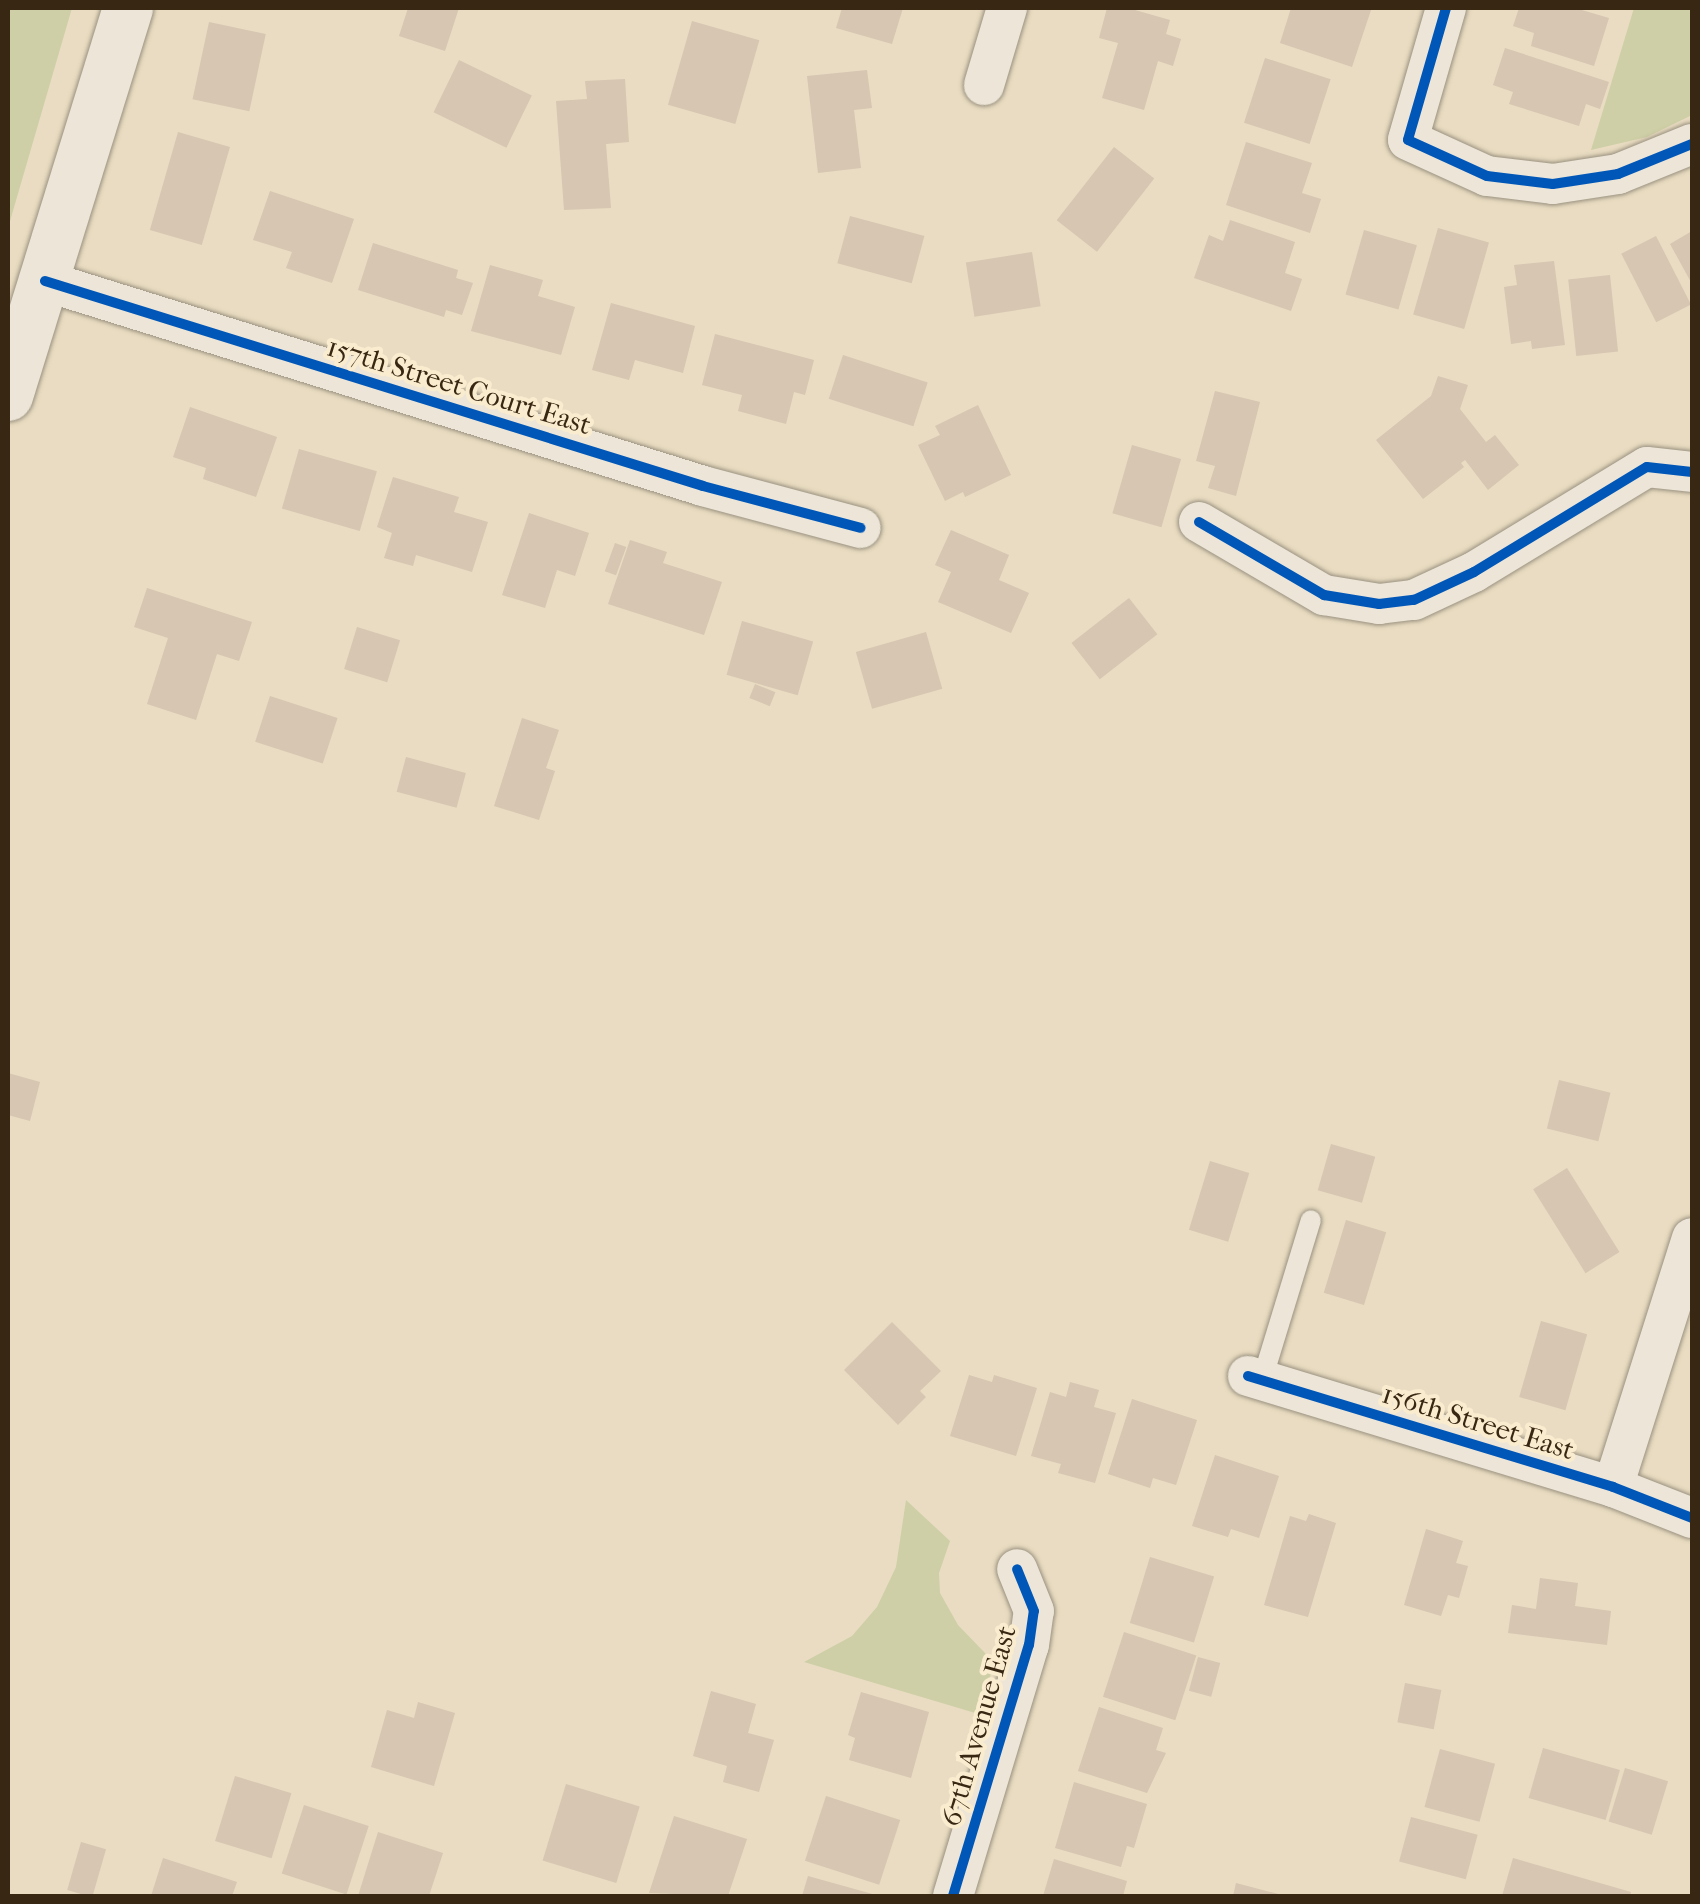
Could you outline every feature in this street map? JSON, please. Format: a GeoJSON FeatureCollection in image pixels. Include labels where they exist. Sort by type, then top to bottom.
{"type":"FeatureCollection","features":[{"type":"Feature","properties":{"kind":"street"},"geometry":{"type":"LineString","coordinates":[[8,396],[128,8]]}},
{"type":"Feature","properties":{"kind":"street"},"geometry":{"type":"LineString","coordinates":[[984,86],[1008,8]]}},
{"type":"Feature","properties":{"kind":"street"},"geometry":{"type":"LineString","coordinates":[[1446,8],[1408,140],[1486,176],[1552,184],[1618,174],[1692,144]]}},
{"type":"Feature","properties":{"kind":"street","name":"157th Street Court East"},"geometry":{"type":"LineString","coordinates":[[45,281],[703,486],[862,528]]}},
{"type":"Feature","properties":{"kind":"street"},"geometry":{"type":"LineString","coordinates":[[1200,522],[1324,594],[1379,604],[1414,600],[1474,572],[1648,467],[1692,472]]}},
{"type":"Feature","properties":{"kind":"street"},"geometry":{"type":"LineString","coordinates":[[1613,1487],[1692,1238]]}},
{"type":"Feature","properties":{"kind":"street","name":"156th Street East"},"geometry":{"type":"LineString","coordinates":[[1255,1378],[1613,1487],[1692,1518]]}},
{"type":"Feature","properties":{"kind":"street","name":"67th Avenue East"},"geometry":{"type":"LineString","coordinates":[[953,1896],[1029,1645],[1034,1611],[1017,1569]]}},
{"type":"Feature","properties":{"kind":"lane"},"geometry":{"type":"LineString","coordinates":[[1255,1378],[1311,1220]]}},
{"type":"Feature","properties":{"kind":"green space"},"geometry":{"type":"Polygon","coordinates":[[[8,8],[72,8],[8,228],[8,8]]]}},
{"type":"Feature","properties":{"kind":"green space"},"geometry":{"type":"Polygon","coordinates":[[[1634,8],[1692,8],[1692,115],[1647,137],[1591,150],[1634,8]]]}},
{"type":"Feature","properties":{"kind":"green space"},"geometry":{"type":"Polygon","coordinates":[[[906,1500],[950,1541],[939,1573],[940,1593],[958,1625],[985,1653],[992,1668],[982,1715],[804,1662],[852,1636],[877,1607],[896,1567],[906,1500]]]}},
{"type":"Feature","properties":{"kind":"building"},"geometry":{"type":"Polygon","coordinates":[[[408,8],[459,8],[445,51],[399,36],[408,8]]]}},
{"type":"Feature","properties":{"kind":"building"},"geometry":{"type":"Polygon","coordinates":[[[842,8],[903,8],[892,44],[836,28],[842,8]]]}},
{"type":"Feature","properties":{"kind":"building"},"geometry":{"type":"Polygon","coordinates":[[[1107,8],[1128,8],[1170,20],[1166,34],[1181,39],[1173,66],[1158,61],[1144,110],[1102,98],[1118,43],[1099,38],[1107,8]]]}},
{"type":"Feature","properties":{"kind":"building"},"geometry":{"type":"Polygon","coordinates":[[[1291,8],[1371,10],[1352,67],[1280,43],[1291,8]]]}},
{"type":"Feature","properties":{"kind":"building"},"geometry":{"type":"Polygon","coordinates":[[[1519,8],[1575,8],[1609,18],[1594,66],[1531,46],[1534,33],[1513,26],[1519,8]]]}},
{"type":"Feature","properties":{"kind":"building"},"geometry":{"type":"Polygon","coordinates":[[[692,21],[759,40],[735,124],[668,105],[692,21]]]}},
{"type":"Feature","properties":{"kind":"building"},"geometry":{"type":"Polygon","coordinates":[[[209,22],[266,34],[249,111],[193,99],[209,22]]]}},
{"type":"Feature","properties":{"kind":"building"},"geometry":{"type":"Polygon","coordinates":[[[1505,48],[1609,82],[1600,109],[1586,104],[1579,126],[1509,104],[1513,92],[1493,85],[1505,48]]]}},
{"type":"Feature","properties":{"kind":"building"},"geometry":{"type":"Polygon","coordinates":[[[1265,58],[1331,79],[1310,144],[1244,123],[1265,58]]]}},
{"type":"Feature","properties":{"kind":"building"},"geometry":{"type":"Polygon","coordinates":[[[459,60],[532,96],[506,148],[434,112],[459,60]]]}},
{"type":"Feature","properties":{"kind":"building"},"geometry":{"type":"Polygon","coordinates":[[[867,70],[872,108],[854,110],[861,168],[818,173],[807,76],[867,70]]]}},
{"type":"Feature","properties":{"kind":"building"},"geometry":{"type":"Polygon","coordinates":[[[625,79],[629,142],[606,144],[611,208],[564,210],[556,101],[587,99],[585,81],[625,79]]]}},
{"type":"Feature","properties":{"kind":"building"},"geometry":{"type":"Polygon","coordinates":[[[178,132],[230,147],[202,245],[150,230],[178,132]]]}},
{"type":"Feature","properties":{"kind":"building"},"geometry":{"type":"Polygon","coordinates":[[[1246,142],[1312,163],[1302,193],[1321,199],[1310,233],[1226,205],[1246,142]]]}},
{"type":"Feature","properties":{"kind":"building"},"geometry":{"type":"Polygon","coordinates":[[[1114,147],[1154,178],[1097,252],[1057,220],[1114,147]]]}},
{"type":"Feature","properties":{"kind":"building"},"geometry":{"type":"Polygon","coordinates":[[[270,191],[354,219],[332,283],[286,268],[292,252],[253,240],[270,191]]]}},
{"type":"Feature","properties":{"kind":"building"},"geometry":{"type":"Polygon","coordinates":[[[850,216],[924,236],[912,283],[837,263],[850,216]]]}},
{"type":"Feature","properties":{"kind":"building"},"geometry":{"type":"Polygon","coordinates":[[[1230,220],[1295,242],[1285,273],[1302,279],[1291,311],[1194,278],[1209,235],[1223,241],[1230,220]]]}},
{"type":"Feature","properties":{"kind":"building"},"geometry":{"type":"Polygon","coordinates":[[[1438,228],[1489,243],[1464,329],[1413,315],[1438,228]]]}},
{"type":"Feature","properties":{"kind":"building"},"geometry":{"type":"Polygon","coordinates":[[[1364,230],[1417,245],[1398,310],[1346,294],[1364,230]]]}},
{"type":"Feature","properties":{"kind":"building"},"geometry":{"type":"Polygon","coordinates":[[[1692,231],[1692,284],[1670,244],[1692,231]]]}},
{"type":"Feature","properties":{"kind":"building"},"geometry":{"type":"Polygon","coordinates":[[[1656,236],[1691,305],[1656,322],[1621,254],[1656,236]]]}},
{"type":"Feature","properties":{"kind":"building"},"geometry":{"type":"Polygon","coordinates":[[[373,243],[458,270],[456,278],[473,283],[462,315],[446,310],[444,317],[358,290],[373,243]]]}},
{"type":"Feature","properties":{"kind":"building"},"geometry":{"type":"Polygon","coordinates":[[[1032,252],[1041,306],[974,317],[966,262],[1032,252]]]}},
{"type":"Feature","properties":{"kind":"building"},"geometry":{"type":"Polygon","coordinates":[[[1554,261],[1565,345],[1532,349],[1531,341],[1511,344],[1504,287],[1517,285],[1514,265],[1554,261]]]}},
{"type":"Feature","properties":{"kind":"building"},"geometry":{"type":"Polygon","coordinates":[[[490,265],[543,280],[538,296],[575,307],[561,355],[471,331],[490,265]]]}},
{"type":"Feature","properties":{"kind":"building"},"geometry":{"type":"Polygon","coordinates":[[[1610,275],[1618,352],[1576,356],[1568,279],[1610,275]]]}},
{"type":"Feature","properties":{"kind":"building"},"geometry":{"type":"Polygon","coordinates":[[[611,303],[695,326],[683,373],[635,360],[629,380],[592,370],[611,303]]]}},
{"type":"Feature","properties":{"kind":"building"},"geometry":{"type":"Polygon","coordinates":[[[715,334],[814,360],[805,395],[794,392],[786,424],[738,411],[742,395],[702,385],[715,334]]]}},
{"type":"Feature","properties":{"kind":"building"},"geometry":{"type":"Polygon","coordinates":[[[843,355],[928,383],[913,426],[829,399],[843,355]]]}},
{"type":"Feature","properties":{"kind":"building"},"geometry":{"type":"Polygon","coordinates":[[[1438,376],[1468,385],[1460,409],[1486,442],[1495,435],[1519,465],[1488,490],[1465,460],[1461,463],[1464,467],[1423,499],[1376,440],[1431,396],[1438,376]]]}},
{"type":"Feature","properties":{"kind":"building"},"geometry":{"type":"Polygon","coordinates":[[[1215,391],[1260,402],[1236,496],[1208,488],[1215,466],[1196,461],[1215,391]]]}},
{"type":"Feature","properties":{"kind":"building"},"geometry":{"type":"Polygon","coordinates":[[[978,405],[1011,475],[965,497],[963,492],[945,501],[918,445],[940,435],[935,426],[978,405]]]}},
{"type":"Feature","properties":{"kind":"building"},"geometry":{"type":"Polygon","coordinates":[[[190,407],[277,437],[256,497],[203,479],[206,468],[173,457],[190,407]]]}},
{"type":"Feature","properties":{"kind":"building"},"geometry":{"type":"Polygon","coordinates":[[[1132,445],[1181,459],[1161,527],[1112,513],[1132,445]]]}},
{"type":"Feature","properties":{"kind":"building"},"geometry":{"type":"Polygon","coordinates":[[[299,449],[377,471],[360,531],[282,509],[299,449]]]}},
{"type":"Feature","properties":{"kind":"building"},"geometry":{"type":"Polygon","coordinates":[[[393,477],[459,497],[454,512],[488,522],[472,572],[416,555],[413,566],[384,558],[392,533],[377,527],[393,477]]]}},
{"type":"Feature","properties":{"kind":"building"},"geometry":{"type":"Polygon","coordinates":[[[529,513],[589,533],[575,576],[557,570],[545,608],[502,595],[529,513]]]}},
{"type":"Feature","properties":{"kind":"building"},"geometry":{"type":"Polygon","coordinates":[[[951,530],[1009,555],[999,580],[1029,593],[1011,633],[938,602],[951,572],[935,565],[951,530]]]}},
{"type":"Feature","properties":{"kind":"building"},"geometry":{"type":"Polygon","coordinates":[[[630,540],[667,552],[663,563],[722,582],[704,635],[608,604],[630,540]]]}},
{"type":"Feature","properties":{"kind":"building"},"geometry":{"type":"Polygon","coordinates":[[[615,543],[626,547],[616,575],[605,571],[615,543]]]}},
{"type":"Feature","properties":{"kind":"building"},"geometry":{"type":"Polygon","coordinates":[[[147,588],[252,622],[239,661],[217,654],[196,720],[147,704],[168,638],[134,627],[147,588]]]}},
{"type":"Feature","properties":{"kind":"building"},"geometry":{"type":"Polygon","coordinates":[[[1129,598],[1157,634],[1100,679],[1071,643],[1129,598]]]}},
{"type":"Feature","properties":{"kind":"building"},"geometry":{"type":"Polygon","coordinates":[[[742,621],[813,641],[798,695],[727,675],[742,621]]]}},
{"type":"Feature","properties":{"kind":"building"},"geometry":{"type":"Polygon","coordinates":[[[357,627],[400,640],[387,682],[344,669],[357,627]]]}},
{"type":"Feature","properties":{"kind":"building"},"geometry":{"type":"Polygon","coordinates":[[[926,632],[942,689],[872,709],[856,652],[926,632]]]}},
{"type":"Feature","properties":{"kind":"building"},"geometry":{"type":"Polygon","coordinates":[[[755,684],[775,692],[770,706],[749,698],[755,684]]]}},
{"type":"Feature","properties":{"kind":"building"},"geometry":{"type":"Polygon","coordinates":[[[270,696],[338,718],[323,764],[255,742],[270,696]]]}},
{"type":"Feature","properties":{"kind":"building"},"geometry":{"type":"Polygon","coordinates":[[[522,718],[559,730],[546,768],[555,771],[539,820],[494,806],[522,718]]]}},
{"type":"Feature","properties":{"kind":"building"},"geometry":{"type":"Polygon","coordinates":[[[406,757],[466,773],[457,808],[397,792],[406,757]]]}},
{"type":"Feature","properties":{"kind":"building"},"geometry":{"type":"Polygon","coordinates":[[[8,1073],[40,1082],[30,1121],[8,1115],[8,1073]]]}},
{"type":"Feature","properties":{"kind":"building"},"geometry":{"type":"Polygon","coordinates":[[[1559,1080],[1610,1093],[1598,1141],[1547,1129],[1559,1080]]]}},
{"type":"Feature","properties":{"kind":"building"},"geometry":{"type":"Polygon","coordinates":[[[1331,1144],[1375,1157],[1362,1203],[1318,1190],[1331,1144]]]}},
{"type":"Feature","properties":{"kind":"building"},"geometry":{"type":"Polygon","coordinates":[[[1210,1161],[1249,1173],[1228,1242],[1189,1230],[1210,1161]]]}},
{"type":"Feature","properties":{"kind":"building"},"geometry":{"type":"Polygon","coordinates":[[[1567,1168],[1619,1252],[1586,1273],[1533,1189],[1567,1168]]]}},
{"type":"Feature","properties":{"kind":"building"},"geometry":{"type":"Polygon","coordinates":[[[1346,1220],[1386,1232],[1364,1305],[1324,1293],[1346,1220]]]}},
{"type":"Feature","properties":{"kind":"building"},"geometry":{"type":"Polygon","coordinates":[[[1541,1321],[1587,1334],[1565,1410],[1519,1397],[1541,1321]]]}},
{"type":"Feature","properties":{"kind":"building"},"geometry":{"type":"Polygon","coordinates":[[[892,1322],[941,1371],[920,1391],[926,1397],[898,1425],[844,1370],[892,1322]]]}},
{"type":"Feature","properties":{"kind":"building"},"geometry":{"type":"Polygon","coordinates":[[[969,1375],[992,1382],[994,1375],[1037,1388],[1016,1456],[950,1436],[969,1375]]]}},
{"type":"Feature","properties":{"kind":"building"},"geometry":{"type":"Polygon","coordinates":[[[1070,1382],[1099,1390],[1094,1407],[1116,1413],[1095,1483],[1058,1473],[1061,1464],[1031,1456],[1050,1392],[1066,1397],[1070,1382]]]}},
{"type":"Feature","properties":{"kind":"building"},"geometry":{"type":"Polygon","coordinates":[[[1132,1399],[1197,1420],[1176,1485],[1153,1478],[1150,1488],[1108,1474],[1132,1399]]]}},
{"type":"Feature","properties":{"kind":"building"},"geometry":{"type":"Polygon","coordinates":[[[1215,1455],[1279,1476],[1259,1538],[1231,1529],[1228,1537],[1192,1526],[1215,1455]]]}},
{"type":"Feature","properties":{"kind":"building"},"geometry":{"type":"Polygon","coordinates":[[[1309,1514],[1336,1523],[1308,1617],[1264,1605],[1290,1516],[1306,1521],[1309,1514]]]}},
{"type":"Feature","properties":{"kind":"building"},"geometry":{"type":"Polygon","coordinates":[[[1426,1529],[1463,1541],[1456,1563],[1468,1566],[1459,1598],[1448,1595],[1441,1616],[1404,1605],[1426,1529]]]}},
{"type":"Feature","properties":{"kind":"building"},"geometry":{"type":"Polygon","coordinates":[[[1150,1557],[1214,1577],[1194,1643],[1130,1623],[1150,1557]]]}},
{"type":"Feature","properties":{"kind":"building"},"geometry":{"type":"Polygon","coordinates":[[[1540,1578],[1578,1583],[1575,1606],[1611,1611],[1607,1645],[1508,1633],[1512,1605],[1536,1609],[1540,1578]]]}},
{"type":"Feature","properties":{"kind":"building"},"geometry":{"type":"Polygon","coordinates":[[[1124,1632],[1196,1655],[1175,1720],[1103,1697],[1124,1632]]]}},
{"type":"Feature","properties":{"kind":"building"},"geometry":{"type":"Polygon","coordinates":[[[1198,1657],[1220,1663],[1211,1697],[1189,1691],[1198,1657]]]}},
{"type":"Feature","properties":{"kind":"building"},"geometry":{"type":"Polygon","coordinates":[[[1405,1683],[1441,1690],[1434,1729],[1397,1722],[1405,1683]]]}},
{"type":"Feature","properties":{"kind":"building"},"geometry":{"type":"Polygon","coordinates":[[[711,1691],[756,1704],[748,1733],[774,1740],[759,1792],[723,1782],[727,1766],[693,1756],[711,1691]]]}},
{"type":"Feature","properties":{"kind":"building"},"geometry":{"type":"Polygon","coordinates":[[[861,1692],[929,1712],[911,1778],[849,1760],[855,1738],[848,1735],[861,1692]]]}},
{"type":"Feature","properties":{"kind":"building"},"geometry":{"type":"Polygon","coordinates":[[[418,1702],[455,1713],[434,1786],[371,1767],[387,1710],[414,1718],[418,1702]]]}},
{"type":"Feature","properties":{"kind":"building"},"geometry":{"type":"Polygon","coordinates":[[[1099,1707],[1163,1728],[1156,1750],[1166,1753],[1147,1793],[1078,1771],[1099,1707]]]}},
{"type":"Feature","properties":{"kind":"building"},"geometry":{"type":"Polygon","coordinates":[[[1543,1748],[1620,1770],[1606,1820],[1529,1798],[1543,1748]]]}},
{"type":"Feature","properties":{"kind":"building"},"geometry":{"type":"Polygon","coordinates":[[[1440,1749],[1495,1764],[1480,1822],[1424,1807],[1440,1749]]]}},
{"type":"Feature","properties":{"kind":"building"},"geometry":{"type":"Polygon","coordinates":[[[1625,1768],[1668,1781],[1652,1835],[1609,1822],[1625,1768]]]}},
{"type":"Feature","properties":{"kind":"building"},"geometry":{"type":"Polygon","coordinates":[[[235,1776],[291,1793],[272,1858],[215,1841],[235,1776]]]}},
{"type":"Feature","properties":{"kind":"building"},"geometry":{"type":"Polygon","coordinates":[[[1074,1782],[1147,1804],[1134,1848],[1127,1846],[1121,1867],[1055,1848],[1074,1782]]]}},
{"type":"Feature","properties":{"kind":"building"},"geometry":{"type":"Polygon","coordinates":[[[566,1784],[640,1807],[616,1883],[543,1861],[566,1784]]]}},
{"type":"Feature","properties":{"kind":"building"},"geometry":{"type":"Polygon","coordinates":[[[826,1796],[900,1820],[879,1885],[805,1861],[826,1796]]]}},
{"type":"Feature","properties":{"kind":"building"},"geometry":{"type":"Polygon","coordinates":[[[304,1805],[369,1826],[346,1894],[282,1873],[304,1805]]]}},
{"type":"Feature","properties":{"kind":"building"},"geometry":{"type":"Polygon","coordinates":[[[674,1816],[747,1839],[728,1896],[649,1893],[674,1816]]]}},
{"type":"Feature","properties":{"kind":"building"},"geometry":{"type":"Polygon","coordinates":[[[1411,1817],[1478,1835],[1466,1879],[1399,1861],[1411,1817]]]}},
{"type":"Feature","properties":{"kind":"building"},"geometry":{"type":"Polygon","coordinates":[[[378,1832],[443,1853],[429,1896],[358,1896],[378,1832]]]}},
{"type":"Feature","properties":{"kind":"building"},"geometry":{"type":"Polygon","coordinates":[[[81,1842],[106,1849],[93,1896],[67,1890],[81,1842]]]}},
{"type":"Feature","properties":{"kind":"building"},"geometry":{"type":"Polygon","coordinates":[[[163,1858],[237,1882],[232,1896],[151,1896],[163,1858]]]}},
{"type":"Feature","properties":{"kind":"building"},"geometry":{"type":"Polygon","coordinates":[[[1513,1858],[1631,1892],[1630,1896],[1502,1896],[1513,1858]]]}},
{"type":"Feature","properties":{"kind":"building"},"geometry":{"type":"Polygon","coordinates":[[[1054,1859],[1127,1881],[1123,1896],[1043,1896],[1054,1859]]]}},
{"type":"Feature","properties":{"kind":"building"},"geometry":{"type":"Polygon","coordinates":[[[808,1876],[876,1895],[876,1896],[802,1896],[808,1876]]]}},
{"type":"Feature","properties":{"kind":"building"},"geometry":{"type":"Polygon","coordinates":[[[1236,1883],[1282,1895],[1282,1896],[1233,1896],[1236,1883]]]}},
{"type":"Feature","properties":{"kind":"cycle path"},"geometry":{"type":"LineString","coordinates":[[1446,8],[1408,140],[1487,176],[1553,184],[1618,174],[1692,144]]}},
{"type":"Feature","properties":{"kind":"cycle path"},"geometry":{"type":"LineString","coordinates":[[45,281],[703,486],[861,528]]}},
{"type":"Feature","properties":{"kind":"cycle path"},"geometry":{"type":"LineString","coordinates":[[1199,522],[1324,595],[1379,604],[1414,600],[1474,572],[1647,467],[1692,472]]}},
{"type":"Feature","properties":{"kind":"cycle path"},"geometry":{"type":"LineString","coordinates":[[1248,1376],[1613,1487],[1692,1518]]}},
{"type":"Feature","properties":{"kind":"cycle path"},"geometry":{"type":"LineString","coordinates":[[953,1896],[1029,1645],[1034,1611],[1017,1569]]}}]}
